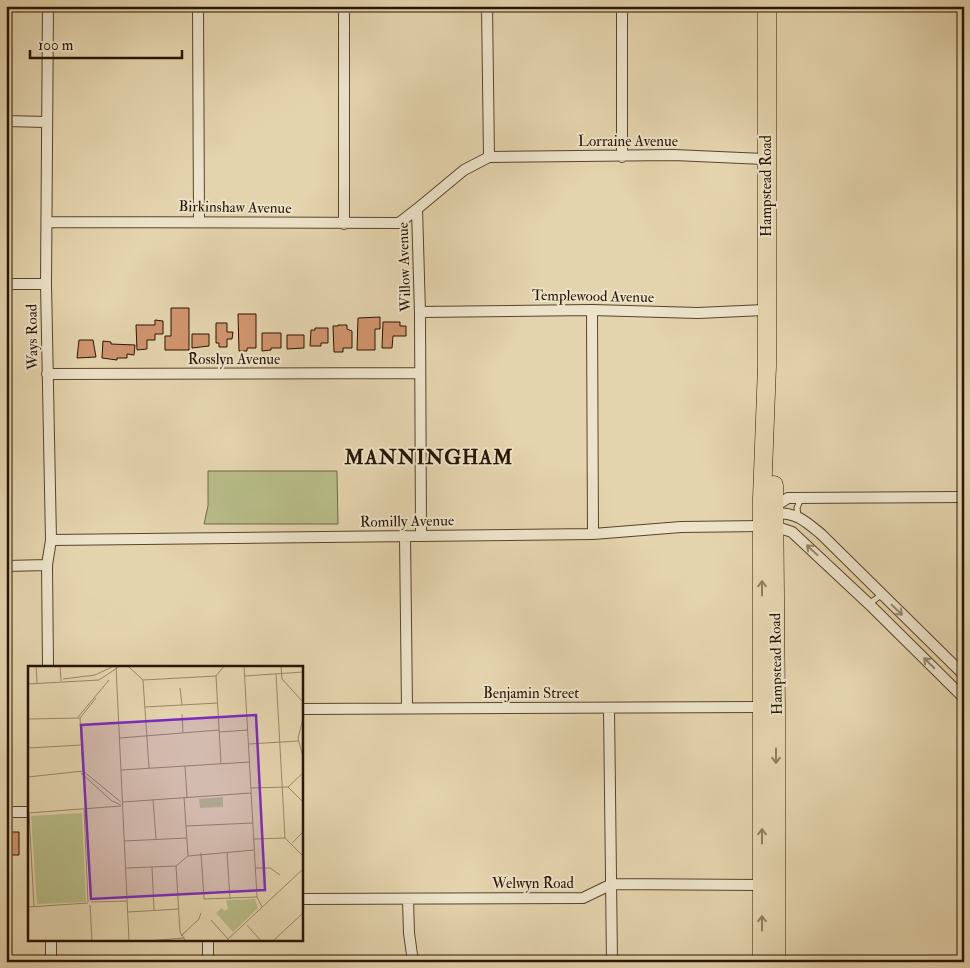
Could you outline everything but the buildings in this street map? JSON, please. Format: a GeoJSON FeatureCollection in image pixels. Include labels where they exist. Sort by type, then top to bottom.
{"type":"FeatureCollection","features":[{"type":"Feature","properties":{"kind":"highway","name":"Hampstead Road"},"geometry":{"type":"LineString","coordinates":[[762,962],[769,885],[769,514],[766,310],[767,6]]}},
{"type":"Feature","properties":{"kind":"highway","name":"Hampstead Road"},"geometry":{"type":"LineString","coordinates":[[769,885],[776,962]]}},
{"type":"Feature","properties":{"kind":"street","name":"Ways Road"},"geometry":{"type":"LineString","coordinates":[[48,6],[46,122],[48,222],[46,284],[52,540],[47,565],[48,666]]}},
{"type":"Feature","properties":{"kind":"street"},"geometry":{"type":"LineString","coordinates":[[198,6],[198,222]]}},
{"type":"Feature","properties":{"kind":"street"},"geometry":{"type":"LineString","coordinates":[[344,6],[344,224]]}},
{"type":"Feature","properties":{"kind":"street"},"geometry":{"type":"LineString","coordinates":[[487,6],[489,157]]}},
{"type":"Feature","properties":{"kind":"street"},"geometry":{"type":"LineString","coordinates":[[622,6],[622,157]]}},
{"type":"Feature","properties":{"kind":"street"},"geometry":{"type":"LineString","coordinates":[[6,121],[46,122]]}},
{"type":"Feature","properties":{"kind":"street","name":"Lorraine Avenue"},"geometry":{"type":"LineString","coordinates":[[489,157],[674,155],[766,159]]}},
{"type":"Feature","properties":{"kind":"street","name":"Willow Avenue"},"geometry":{"type":"LineString","coordinates":[[421,535],[420,312],[417,209],[464,170],[489,157]]}},
{"type":"Feature","properties":{"kind":"street","name":"Birkinshaw Avenue"},"geometry":{"type":"LineString","coordinates":[[48,222],[399,223],[417,209]]}},
{"type":"Feature","properties":{"kind":"street"},"geometry":{"type":"LineString","coordinates":[[6,284],[46,284]]}},
{"type":"Feature","properties":{"kind":"street"},"geometry":{"type":"LineString","coordinates":[[592,310],[593,534]]}},
{"type":"Feature","properties":{"kind":"street","name":"Templewood Avenue"},"geometry":{"type":"LineString","coordinates":[[420,312],[592,310],[679,313],[766,310]]}},
{"type":"Feature","properties":{"kind":"street","name":"Rosslyn Avenue"},"geometry":{"type":"LineString","coordinates":[[48,374],[420,373]]}},
{"type":"Feature","properties":{"kind":"street"},"geometry":{"type":"LineString","coordinates":[[769,514],[788,498],[964,497]]}},
{"type":"Feature","properties":{"kind":"street"},"geometry":{"type":"LineString","coordinates":[[769,514],[786,513],[798,516],[821,534],[964,675]]}},
{"type":"Feature","properties":{"kind":"street"},"geometry":{"type":"LineString","coordinates":[[769,514],[792,532],[869,604],[964,698]]}},
{"type":"Feature","properties":{"kind":"street","name":"Romilly Avenue"},"geometry":{"type":"LineString","coordinates":[[52,540],[593,534],[681,527],[769,514]]}},
{"type":"Feature","properties":{"kind":"street"},"geometry":{"type":"LineString","coordinates":[[405,536],[407,708]]}},
{"type":"Feature","properties":{"kind":"street"},"geometry":{"type":"LineString","coordinates":[[6,566],[47,565]]}},
{"type":"Feature","properties":{"kind":"street","name":"Benjamin Street"},"geometry":{"type":"LineString","coordinates":[[302,709],[769,707]]}},
{"type":"Feature","properties":{"kind":"street"},"geometry":{"type":"LineString","coordinates":[[609,708],[612,962]]}},
{"type":"Feature","properties":{"kind":"street"},"geometry":{"type":"LineString","coordinates":[[6,812],[28,812]]}},
{"type":"Feature","properties":{"kind":"street","name":"Welwyn Road"},"geometry":{"type":"LineString","coordinates":[[302,899],[583,898],[612,884],[769,885]]}},
{"type":"Feature","properties":{"kind":"street"},"geometry":{"type":"LineString","coordinates":[[408,899],[409,933],[413,962]]}},
{"type":"Feature","properties":{"kind":"street"},"geometry":{"type":"LineString","coordinates":[[51,940],[51,962]]}},
{"type":"Feature","properties":{"kind":"street"},"geometry":{"type":"LineString","coordinates":[[208,940],[208,962]]}},
{"type":"Feature","properties":{"kind":"lane"},"geometry":{"type":"LineString","coordinates":[[798,516],[797,508],[801,498]]}},
{"type":"Feature","properties":{"kind":"lane"},"geometry":{"type":"LineString","coordinates":[[869,604],[881,595]]}},
{"type":"Feature","properties":{"kind":"green space"},"geometry":{"type":"Polygon","coordinates":[[[208,471],[337,471],[338,524],[204,524],[208,506],[208,471]]]}},
{"type":"Feature","properties":{"kind":"district","name":"MANNINGHAM"},"geometry":{"type":"Point","coordinates":[429,457]}}]}
